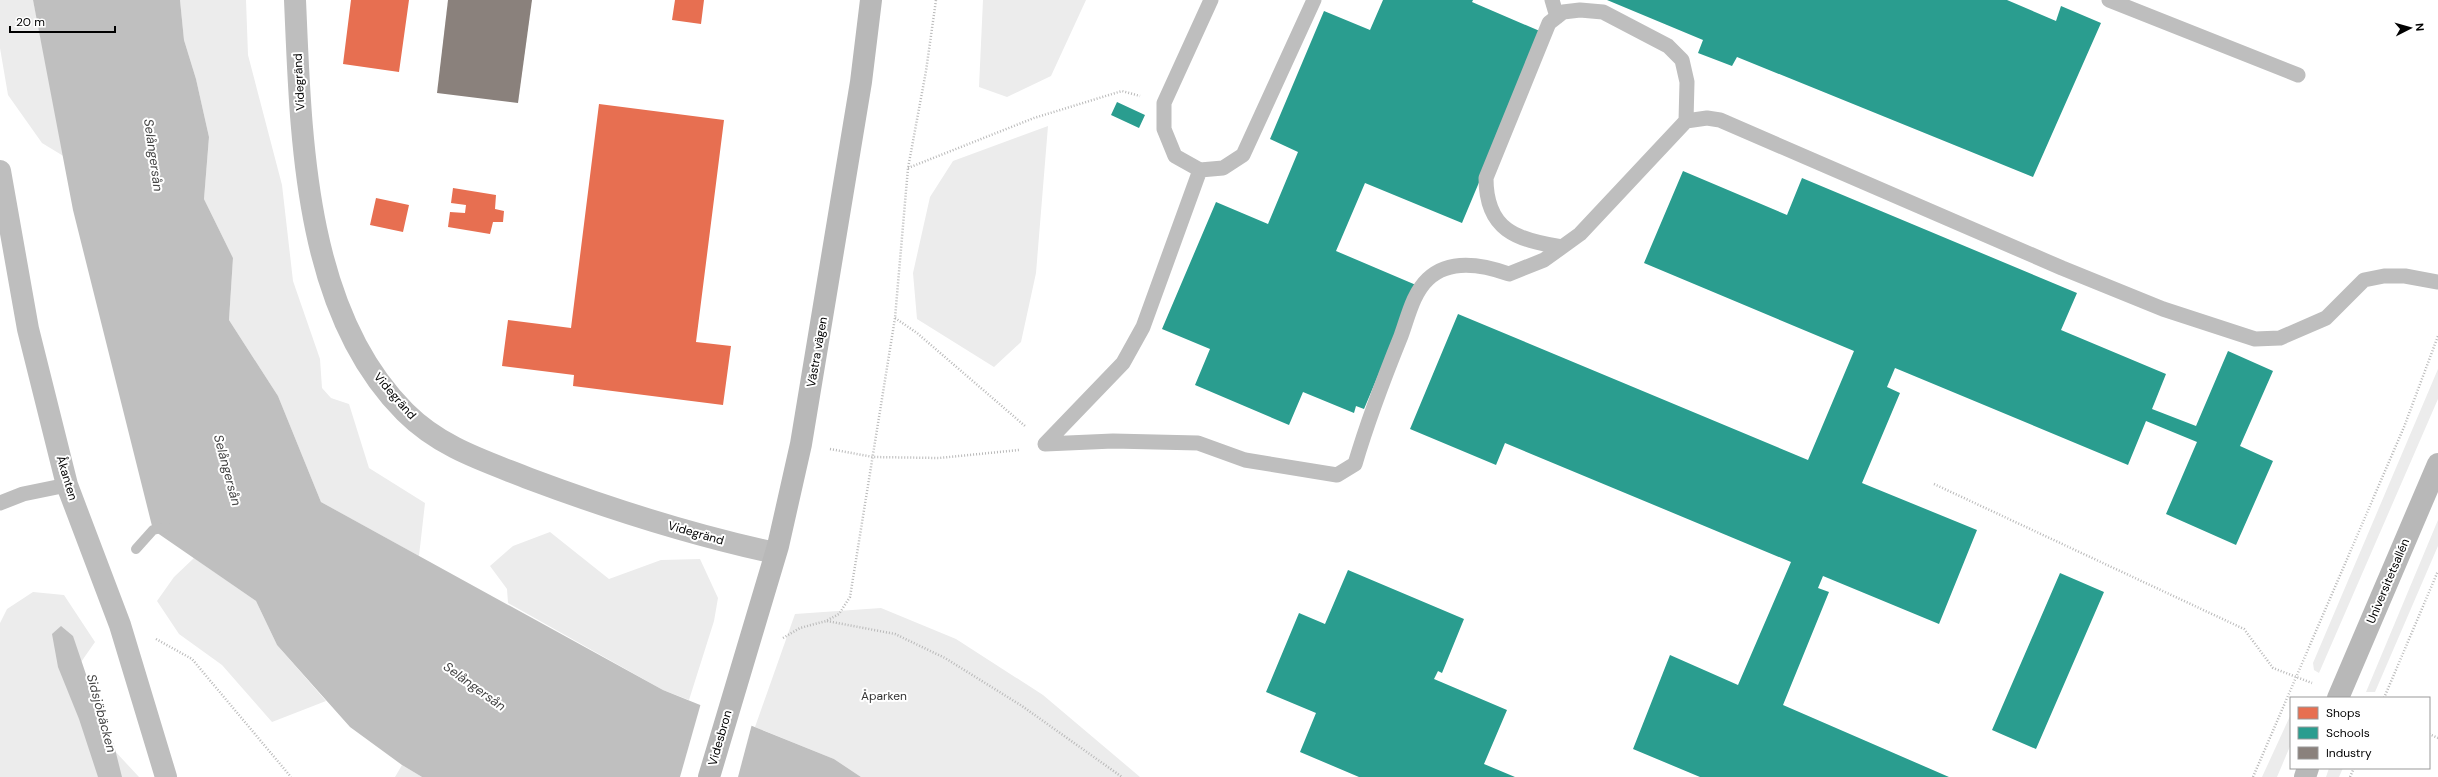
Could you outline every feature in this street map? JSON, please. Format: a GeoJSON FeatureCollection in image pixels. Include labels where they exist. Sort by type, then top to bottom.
{"type":"FeatureCollection","features":[{"type":"Feature","properties":{"kind":"street","name":"Videgränd"},"geometry":{"type":"LineString","coordinates":[[295,0],[300,103],[315,223],[338,307],[367,365],[405,412],[443,443],[602,506],[775,553]]}},
{"type":"Feature","properties":{"kind":"street","name":"Västra vägen"},"geometry":{"type":"LineString","coordinates":[[732,698],[775,553],[801,444],[860,89],[871,0]]}},
{"type":"Feature","properties":{"kind":"street","name":"Åkanten"},"geometry":{"type":"LineString","coordinates":[[0,171],[28,329],[67,486],[120,625],[166,777]]}},
{"type":"Feature","properties":{"kind":"street","name":"Universitetsallén"},"geometry":{"type":"LineString","coordinates":[[2338,697],[2438,464]]}},
{"type":"Feature","properties":{"kind":"street","name":"Videsbron"},"geometry":{"type":"LineString","coordinates":[[709,777],[732,698]]}},
{"type":"Feature","properties":{"kind":"lane"},"geometry":{"type":"LineString","coordinates":[[1211,0],[1164,103],[1164,129],[1175,156],[1200,170],[1223,168],[1242,155],[1314,0]]}},
{"type":"Feature","properties":{"kind":"lane"},"geometry":{"type":"LineString","coordinates":[[1552,0],[1557,17]]}},
{"type":"Feature","properties":{"kind":"lane"},"geometry":{"type":"LineString","coordinates":[[2109,0],[2298,75]]}},
{"type":"Feature","properties":{"kind":"lane"},"geometry":{"type":"LineString","coordinates":[[1562,247],[1534,242],[1512,232],[1493,216],[1486,197],[1486,178],[1549,23],[1563,12],[1580,10],[1603,12],[1668,46],[1682,60],[1687,82],[1686,121]]}},
{"type":"Feature","properties":{"kind":"lane"},"geometry":{"type":"LineString","coordinates":[[1045,444],[1113,442],[1198,443],[1245,460],[1337,475],[1355,464],[1369,417],[1413,304],[1429,278],[1453,266],[1484,265],[1509,274],[1544,260],[1580,234],[1686,121],[1707,118],[1720,120],[2062,268],[2164,309],[2255,339],[2280,338],[2326,318],[2364,280],[2391,276],[2438,282]]}},
{"type":"Feature","properties":{"kind":"lane"},"geometry":{"type":"LineString","coordinates":[[1045,444],[1123,363],[1143,327],[1200,170]]}},
{"type":"Feature","properties":{"kind":"lane"},"geometry":{"type":"LineString","coordinates":[[0,503],[23,494],[67,486]]}},
{"type":"Feature","properties":{"kind":"path"},"geometry":{"type":"LineString","coordinates":[[780,639],[800,628],[826,621],[839,614],[850,597],[895,318],[908,168],[926,72],[936,0]]}},
{"type":"Feature","properties":{"kind":"path"},"geometry":{"type":"LineString","coordinates":[[908,168],[1034,118],[1122,91],[1164,103]]}},
{"type":"Feature","properties":{"kind":"path"},"geometry":{"type":"LineString","coordinates":[[895,318],[917,333],[1045,444]]}},
{"type":"Feature","properties":{"kind":"path"},"geometry":{"type":"LineString","coordinates":[[2253,777],[2404,427],[2438,336]]}},
{"type":"Feature","properties":{"kind":"path"},"geometry":{"type":"LineString","coordinates":[[801,444],[873,457],[939,458],[1011,452],[1045,444]]}},
{"type":"Feature","properties":{"kind":"path"},"geometry":{"type":"LineString","coordinates":[[1934,484],[2244,629],[2273,668],[2288,673]]}},
{"type":"Feature","properties":{"kind":"path"},"geometry":{"type":"LineString","coordinates":[[2384,697],[2438,571]]}},
{"type":"Feature","properties":{"kind":"path"},"geometry":{"type":"LineString","coordinates":[[826,621],[895,634],[945,658],[1022,706],[1122,777]]}},
{"type":"Feature","properties":{"kind":"path"},"geometry":{"type":"LineString","coordinates":[[120,625],[153,638],[192,659],[291,777]]}},
{"type":"Feature","properties":{"kind":"green space"},"geometry":{"type":"Polygon","coordinates":[[[0,0],[33,0],[65,157],[42,143],[8,95],[0,48],[0,0]]]}},
{"type":"Feature","properties":{"kind":"green space"},"geometry":{"type":"Polygon","coordinates":[[[180,0],[246,0],[248,55],[282,185],[293,281],[320,359],[322,388],[331,398],[349,404],[369,468],[425,503],[419,556],[321,502],[278,396],[229,320],[233,258],[204,199],[209,137],[196,79],[184,40],[180,0]]]}},
{"type":"Feature","properties":{"kind":"green space"},"geometry":{"type":"Polygon","coordinates":[[[983,0],[1086,0],[1051,76],[1007,97],[979,87],[983,0]]]}},
{"type":"Feature","properties":{"kind":"green space"},"geometry":{"type":"Polygon","coordinates":[[[1048,126],[1036,273],[1021,342],[994,367],[917,319],[913,273],[930,197],[953,161],[1048,126]]]}},
{"type":"Feature","properties":{"kind":"green space"},"geometry":{"type":"Polygon","coordinates":[[[2438,369],[2438,399],[2319,673],[2314,670],[2313,663],[2438,369]]]}},
{"type":"Feature","properties":{"kind":"green space"},"geometry":{"type":"Polygon","coordinates":[[[2438,520],[2438,546],[2375,692],[2366,692],[2438,520]]]}},
{"type":"Feature","properties":{"kind":"green space"},"geometry":{"type":"Polygon","coordinates":[[[550,532],[609,579],[661,560],[700,559],[718,598],[714,621],[689,700],[663,690],[508,603],[507,589],[490,566],[513,546],[550,532]]]}},
{"type":"Feature","properties":{"kind":"green space"},"geometry":{"type":"Polygon","coordinates":[[[194,558],[256,601],[277,645],[326,701],[272,722],[222,665],[179,634],[157,601],[174,577],[194,558]]]}},
{"type":"Feature","properties":{"kind":"green space"},"geometry":{"type":"Polygon","coordinates":[[[33,592],[64,595],[95,642],[72,675],[87,721],[139,777],[0,777],[0,623],[7,609],[33,592]]]}},
{"type":"Feature","properties":{"kind":"green space","name":"Åparken"},"geometry":{"type":"Polygon","coordinates":[[[881,608],[956,639],[1043,695],[1140,777],[861,777],[834,759],[755,727],[795,614],[881,608]]]}},
{"type":"Feature","properties":{"kind":"green space"},"geometry":{"type":"Polygon","coordinates":[[[2290,716],[2290,746],[2277,777],[2262,777],[2290,716]]]}},
{"type":"Feature","properties":{"kind":"green space"},"geometry":{"type":"Polygon","coordinates":[[[402,765],[422,777],[395,777],[402,765]]]}},
{"type":"Feature","properties":{"kind":"green space"},"geometry":{"type":"Polygon","coordinates":[[[2329,769],[2343,769],[2339,777],[2326,777],[2329,769]]]}},
{"type":"Feature","properties":{"kind":"water","name":"Selångersån"},"geometry":{"type":"Polygon","coordinates":[[[33,0],[180,0],[184,40],[196,79],[209,137],[204,199],[233,258],[229,320],[278,396],[321,502],[663,690],[834,759],[861,777],[422,777],[402,765],[350,727],[277,645],[256,601],[153,530],[73,210],[33,0]]]}},
{"type":"Feature","properties":{"kind":"water"},"geometry":{"type":"Polygon","coordinates":[[[61,626],[73,636],[95,701],[114,745],[122,777],[98,777],[79,719],[58,667],[52,634],[61,626]]]}},
{"type":"Feature","properties":{"kind":"pier"},"geometry":{"type":"Polygon","coordinates":[[[701,703],[752,724],[738,777],[680,777],[701,703]]]}},
{"type":"Feature","properties":{"kind":"building: Shops"},"geometry":{"type":"Polygon","coordinates":[[[351,0],[409,0],[399,72],[343,64],[351,0]]]}},
{"type":"Feature","properties":{"kind":"building: Shops"},"geometry":{"type":"Polygon","coordinates":[[[675,0],[704,0],[701,24],[672,20],[675,0]]]}},
{"type":"Feature","properties":{"kind":"building: Shops"},"geometry":{"type":"Polygon","coordinates":[[[599,104],[724,120],[696,342],[731,346],[723,405],[573,386],[574,375],[502,366],[508,320],[571,328],[599,104]]]}},
{"type":"Feature","properties":{"kind":"building: Shops"},"geometry":{"type":"Polygon","coordinates":[[[453,188],[496,195],[495,209],[504,211],[503,222],[493,222],[490,234],[448,227],[450,212],[465,213],[466,205],[451,203],[453,188]]]}},
{"type":"Feature","properties":{"kind":"building: Shops"},"geometry":{"type":"Polygon","coordinates":[[[376,198],[409,205],[403,232],[370,225],[376,198]]]}},
{"type":"Feature","properties":{"kind":"building: Schools"},"geometry":{"type":"Polygon","coordinates":[[[1383,0],[1473,0],[1472,2],[1542,32],[1462,223],[1365,183],[1336,251],[1416,285],[1364,409],[1356,406],[1354,413],[1303,392],[1289,425],[1195,385],[1210,349],[1162,329],[1216,202],[1268,224],[1298,152],[1270,139],[1324,11],[1370,30],[1383,0]]]}},
{"type":"Feature","properties":{"kind":"building: Schools"},"geometry":{"type":"Polygon","coordinates":[[[1607,0],[2007,0],[2056,21],[2061,6],[2101,23],[2033,177],[1737,57],[1732,66],[1698,53],[1703,40],[1607,0]]]}},
{"type":"Feature","properties":{"kind":"building: Schools"},"geometry":{"type":"Polygon","coordinates":[[[1117,102],[1145,115],[1139,128],[1111,115],[1117,102]]]}},
{"type":"Feature","properties":{"kind":"building: Schools"},"geometry":{"type":"Polygon","coordinates":[[[1683,171],[1787,215],[1802,178],[2077,293],[2061,330],[2166,374],[2152,409],[2196,426],[2228,351],[2273,371],[2240,446],[2273,461],[2236,545],[2166,514],[2197,442],[2146,421],[2128,465],[1895,368],[1887,387],[1900,393],[1862,483],[1977,530],[1939,624],[1823,576],[1818,588],[1829,592],[1783,705],[1949,777],[1700,777],[1633,749],[1670,655],[1738,685],[1791,562],[1505,443],[1496,465],[1410,429],[1458,314],[1808,460],[1854,351],[1644,263],[1683,171]]]}},
{"type":"Feature","properties":{"kind":"building: Schools"},"geometry":{"type":"Polygon","coordinates":[[[1348,570],[1464,619],[1442,673],[1438,671],[1434,679],[1507,710],[1484,764],[1515,777],[1359,777],[1300,752],[1316,713],[1266,692],[1299,613],[1325,624],[1348,570]]]}},
{"type":"Feature","properties":{"kind":"building: Schools"},"geometry":{"type":"Polygon","coordinates":[[[2060,573],[2104,592],[2036,749],[1992,730],[2060,573]]]}},
{"type":"Feature","properties":{"kind":"building: Industry"},"geometry":{"type":"Polygon","coordinates":[[[448,0],[532,0],[518,103],[437,93],[448,0]]]}},
{"type":"Feature","properties":{"kind":"waterway","name":"Sidsjöbäcken"},"geometry":{"type":"LineString","coordinates":[[136,549],[153,530],[166,527]]}}]}
